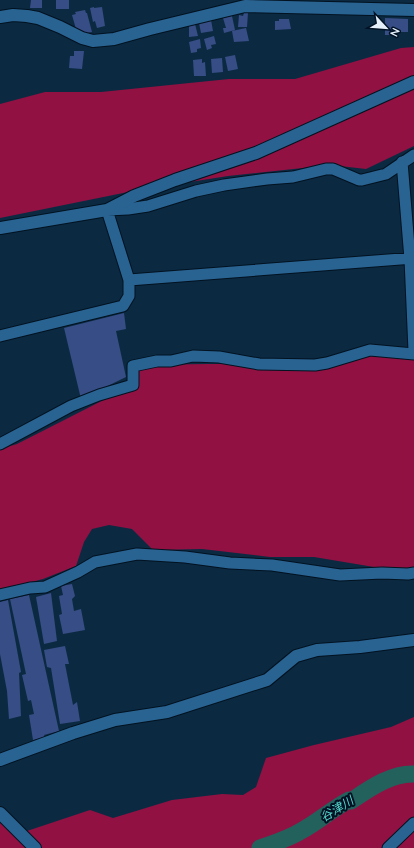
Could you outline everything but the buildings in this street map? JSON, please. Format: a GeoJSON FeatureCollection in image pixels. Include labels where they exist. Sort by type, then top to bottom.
{"type":"FeatureCollection","features":[{"type":"Feature","properties":{"kind":"street"},"geometry":{"type":"LineString","coordinates":[[0,17],[13,15],[32,17],[49,22],[88,40],[104,41],[244,3],[414,10]]}},
{"type":"Feature","properties":{"kind":"street"},"geometry":{"type":"LineString","coordinates":[[107,210],[134,196],[256,153],[414,82]]}},
{"type":"Feature","properties":{"kind":"street"},"geometry":{"type":"LineString","coordinates":[[0,228],[107,210],[148,206],[196,191],[224,185],[267,179],[293,178],[326,169],[333,169],[362,180],[386,174],[414,155]]}},
{"type":"Feature","properties":{"kind":"street"},"geometry":{"type":"LineString","coordinates":[[402,162],[412,259],[414,351]]}},
{"type":"Feature","properties":{"kind":"street"},"geometry":{"type":"LineString","coordinates":[[0,336],[123,306],[129,296],[129,280],[107,210]]}},
{"type":"Feature","properties":{"kind":"street"},"geometry":{"type":"LineString","coordinates":[[129,280],[412,259]]}},
{"type":"Feature","properties":{"kind":"street"},"geometry":{"type":"LineString","coordinates":[[0,444],[71,406],[99,395],[133,385],[133,366],[157,361],[171,361],[193,356],[219,357],[259,364],[315,365],[327,363],[370,350],[414,354]]}},
{"type":"Feature","properties":{"kind":"street"},"geometry":{"type":"LineString","coordinates":[[0,595],[30,588],[45,587],[95,562],[137,554],[185,557],[230,563],[272,565],[340,574],[382,572],[414,573]]}},
{"type":"Feature","properties":{"kind":"street"},"geometry":{"type":"LineString","coordinates":[[0,760],[115,720],[167,712],[267,680],[296,656],[317,650],[360,647],[414,640]]}},
{"type":"Feature","properties":{"kind":"street"},"geometry":{"type":"LineString","coordinates":[[0,813],[35,848]]}},
{"type":"Feature","properties":{"kind":"street"},"geometry":{"type":"LineString","coordinates":[[388,848],[414,823]]}},
{"type":"Feature","properties":{"kind":"shaded area"},"geometry":{"type":"Polygon","coordinates":[[[414,47],[414,146],[366,169],[331,165],[228,176],[133,191],[0,218],[0,104],[45,92],[101,92],[229,79],[295,79],[401,48],[414,47]]]}},
{"type":"Feature","properties":{"kind":"shaded area"},"geometry":{"type":"Polygon","coordinates":[[[368,353],[414,355],[414,578],[374,567],[314,557],[270,557],[202,549],[153,550],[132,529],[109,525],[92,529],[84,542],[76,566],[43,579],[0,590],[0,449],[17,444],[133,385],[138,365],[287,364],[368,353]]]}},
{"type":"Feature","properties":{"kind":"shaded area"},"geometry":{"type":"Polygon","coordinates":[[[414,717],[414,848],[0,848],[0,815],[27,831],[90,810],[113,818],[172,800],[222,794],[243,795],[256,787],[266,758],[391,727],[414,717]]]}},
{"type":"Feature","properties":{"kind":"waterway","name":"谷津川"},"geometry":{"type":"LineString","coordinates":[[260,848],[296,834],[349,800],[351,801],[389,779],[405,774],[414,774]]}}]}
